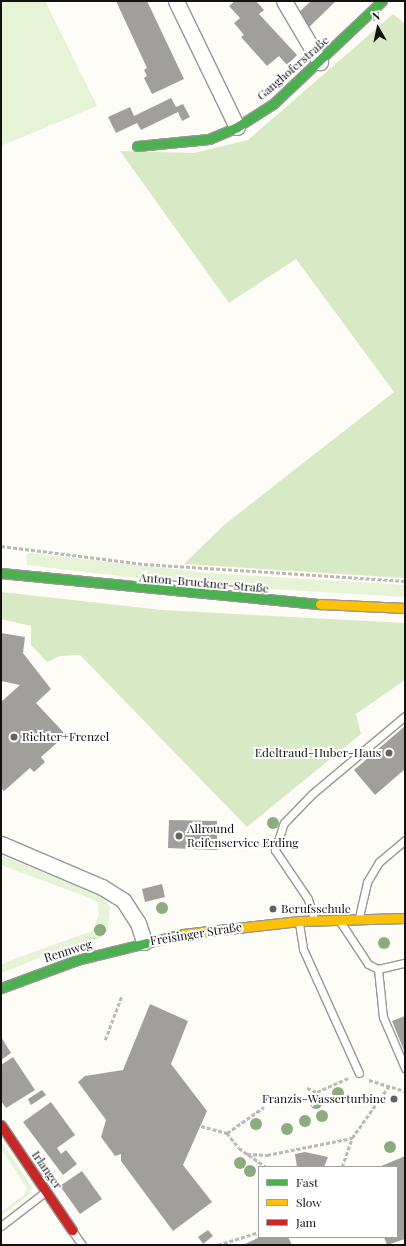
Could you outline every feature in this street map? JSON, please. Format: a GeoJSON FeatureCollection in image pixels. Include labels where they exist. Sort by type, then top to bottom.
{"type":"FeatureCollection","features":[{"type":"Feature","properties":{"kind":"street"},"geometry":{"type":"LineString","coordinates":[[176,1],[237,127]]}},
{"type":"Feature","properties":{"kind":"street"},"geometry":{"type":"LineString","coordinates":[[284,1],[320,62]]}},
{"type":"Feature","properties":{"kind":"street","name":"Ganghoferstraße"},"geometry":{"type":"LineString","coordinates":[[138,146],[209,139],[237,127],[273,104],[320,62],[382,1]]}},
{"type":"Feature","properties":{"kind":"street","name":"Anton-Bruckner-Straße"},"geometry":{"type":"LineString","coordinates":[[1,573],[273,601],[405,608]]}},
{"type":"Feature","properties":{"kind":"street","name":"Freisinger Straße"},"geometry":{"type":"LineString","coordinates":[[1,844],[102,886],[123,900],[138,923],[144,942],[189,933],[299,921],[405,918]]}},
{"type":"Feature","properties":{"kind":"street","name":"Rennweg"},"geometry":{"type":"LineString","coordinates":[[1,988],[59,966],[144,942]]}},
{"type":"Feature","properties":{"kind":"street","name":"Irlanger"},"geometry":{"type":"LineString","coordinates":[[1,1125],[72,1230]]}},
{"type":"Feature","properties":{"kind":"lane"},"geometry":{"type":"LineString","coordinates":[[315,920],[308,899],[275,850],[284,823],[312,794],[405,716]]}},
{"type":"Feature","properties":{"kind":"lane"},"geometry":{"type":"LineString","coordinates":[[358,919],[367,882],[379,862],[405,840]]}},
{"type":"Feature","properties":{"kind":"lane"},"geometry":{"type":"LineString","coordinates":[[339,920],[361,957],[378,969],[405,963]]}},
{"type":"Feature","properties":{"kind":"lane"},"geometry":{"type":"LineString","coordinates":[[299,921],[303,949],[360,1073]]}},
{"type":"Feature","properties":{"kind":"lane"},"geometry":{"type":"LineString","coordinates":[[378,969],[383,1017],[405,1068]]}},
{"type":"Feature","properties":{"kind":"lane"},"geometry":{"type":"LineString","coordinates":[[1,1226],[47,1191]]}},
{"type":"Feature","properties":{"kind":"lane"},"geometry":{"type":"LineString","coordinates":[[72,1230],[82,1245]]}},
{"type":"Feature","properties":{"kind":"path"},"geometry":{"type":"LineString","coordinates":[[1,546],[144,564],[405,581]]}},
{"type":"Feature","properties":{"kind":"path"},"geometry":{"type":"LineString","coordinates":[[105,1040],[122,995]]}},
{"type":"Feature","properties":{"kind":"path"},"geometry":{"type":"LineString","coordinates":[[360,1073],[389,1086],[405,1091]]}},
{"type":"Feature","properties":{"kind":"path"},"geometry":{"type":"LineString","coordinates":[[307,1088],[313,1092],[336,1083]]}},
{"type":"Feature","properties":{"kind":"path"},"geometry":{"type":"LineString","coordinates":[[342,1166],[352,1138],[389,1086]]}},
{"type":"Feature","properties":{"kind":"path"},"geometry":{"type":"LineString","coordinates":[[228,1133],[264,1107]]}},
{"type":"Feature","properties":{"kind":"path"},"geometry":{"type":"LineString","coordinates":[[201,1126],[228,1133],[247,1154],[265,1166]]}},
{"type":"Feature","properties":{"kind":"path"},"geometry":{"type":"LineString","coordinates":[[247,1154],[267,1155],[352,1138]]}},
{"type":"Feature","properties":{"kind":"path"},"geometry":{"type":"LineString","coordinates":[[218,1245],[258,1232]]}},
{"type":"Feature","properties":{"kind":"green space"},"geometry":{"type":"Polygon","coordinates":[[[1,1],[45,1],[97,106],[1,146],[1,1]]]}},
{"type":"Feature","properties":{"kind":"green space"},"geometry":{"type":"Polygon","coordinates":[[[393,14],[405,24],[405,578],[184,564],[224,525],[394,392],[296,259],[229,303],[120,151],[194,153],[248,140],[393,14]]]}},
{"type":"Feature","properties":{"kind":"green space"},"geometry":{"type":"Polygon","coordinates":[[[29,553],[209,573],[405,585],[405,597],[220,586],[101,574],[27,565],[26,555],[29,553]]]}},
{"type":"Feature","properties":{"kind":"green space"},"geometry":{"type":"Polygon","coordinates":[[[1,592],[162,610],[405,623],[405,680],[356,714],[361,734],[247,827],[80,655],[60,656],[47,662],[31,645],[31,626],[1,619],[1,592]]]}},
{"type":"Feature","properties":{"kind":"green space"},"geometry":{"type":"Polygon","coordinates":[[[1,855],[104,897],[110,907],[108,930],[100,938],[65,948],[1,973],[1,965],[14,959],[92,931],[99,915],[97,902],[90,898],[1,865],[1,855]]]}},
{"type":"Feature","properties":{"kind":"green space"},"geometry":{"type":"Polygon","coordinates":[[[1,1141],[32,1187],[30,1194],[1,1216],[1,1212],[24,1195],[27,1188],[1,1149],[1,1141]]]}},
{"type":"Feature","properties":{"kind":"building"},"geometry":{"type":"Polygon","coordinates":[[[116,1],[147,1],[184,79],[152,94],[144,78],[147,76],[144,70],[147,68],[116,1]]]}},
{"type":"Feature","properties":{"kind":"building"},"geometry":{"type":"Polygon","coordinates":[[[235,1],[256,1],[264,10],[259,14],[297,55],[287,65],[279,56],[267,66],[241,37],[244,35],[234,23],[240,18],[229,6],[235,1]]]}},
{"type":"Feature","properties":{"kind":"building"},"geometry":{"type":"Polygon","coordinates":[[[311,1],[336,1],[306,30],[297,14],[311,1]]]}},
{"type":"Feature","properties":{"kind":"building"},"geometry":{"type":"Polygon","coordinates":[[[171,98],[176,107],[183,104],[190,117],[182,121],[178,112],[141,130],[137,123],[116,133],[108,117],[130,107],[134,116],[171,98]]]}},
{"type":"Feature","properties":{"kind":"building"},"geometry":{"type":"Polygon","coordinates":[[[1,633],[25,637],[23,653],[51,689],[36,703],[66,735],[41,757],[45,762],[34,772],[30,768],[4,791],[1,788],[1,702],[20,685],[1,681],[1,633]]]}},
{"type":"Feature","properties":{"kind":"building","name":"Edeltraud-Huber-Haus"},"geometry":{"type":"Polygon","coordinates":[[[405,726],[405,769],[375,795],[354,770],[405,726]]]}},
{"type":"Feature","properties":{"kind":"building"},"geometry":{"type":"Polygon","coordinates":[[[169,820],[217,821],[217,850],[168,848],[169,820]]]}},
{"type":"Feature","properties":{"kind":"building"},"geometry":{"type":"Polygon","coordinates":[[[162,884],[165,897],[145,902],[142,889],[162,884]]]}},
{"type":"Feature","properties":{"kind":"building"},"geometry":{"type":"Polygon","coordinates":[[[150,1004],[188,1021],[171,1064],[207,1111],[183,1165],[212,1202],[173,1231],[121,1161],[121,1154],[115,1156],[101,1137],[106,1120],[78,1082],[85,1076],[123,1070],[150,1004]]]}},
{"type":"Feature","properties":{"kind":"building"},"geometry":{"type":"Polygon","coordinates":[[[405,1016],[405,1053],[392,1021],[405,1016]]]}},
{"type":"Feature","properties":{"kind":"building"},"geometry":{"type":"Polygon","coordinates":[[[1,1037],[11,1053],[1,1060],[1,1037]]]}},
{"type":"Feature","properties":{"kind":"building"},"geometry":{"type":"Polygon","coordinates":[[[13,1057],[35,1090],[6,1108],[1,1101],[1,1065],[13,1057]]]}},
{"type":"Feature","properties":{"kind":"building"},"geometry":{"type":"Polygon","coordinates":[[[42,1090],[46,1095],[31,1105],[28,1099],[42,1090]]]}},
{"type":"Feature","properties":{"kind":"building"},"geometry":{"type":"Polygon","coordinates":[[[51,1102],[75,1135],[57,1148],[61,1154],[66,1150],[77,1164],[63,1175],[23,1122],[51,1102]]]}},
{"type":"Feature","properties":{"kind":"building"},"geometry":{"type":"Polygon","coordinates":[[[305,1152],[328,1157],[324,1166],[297,1166],[295,1154],[305,1152]]]}},
{"type":"Feature","properties":{"kind":"building"},"geometry":{"type":"Polygon","coordinates":[[[405,1156],[405,1239],[387,1245],[384,1238],[398,1238],[398,1166],[381,1166],[405,1156]]]}},
{"type":"Feature","properties":{"kind":"building"},"geometry":{"type":"Polygon","coordinates":[[[82,1171],[102,1199],[80,1214],[60,1186],[82,1171]]]}},
{"type":"Feature","properties":{"kind":"building"},"geometry":{"type":"Polygon","coordinates":[[[208,1230],[213,1236],[203,1244],[198,1237],[208,1230]]]}},
{"type":"Feature","properties":{"kind":"building"},"geometry":{"type":"Polygon","coordinates":[[[258,1238],[288,1238],[292,1245],[243,1245],[258,1238]]]}},
{"type":"Feature","properties":{"kind":"traffic: fast"},"geometry":{"type":"LineString","coordinates":[[137,146],[209,139],[237,127],[273,104],[382,1]]}},
{"type":"Feature","properties":{"kind":"traffic: fast"},"geometry":{"type":"LineString","coordinates":[[1,573],[320,604]]}},
{"type":"Feature","properties":{"kind":"traffic: fast"},"geometry":{"type":"LineString","coordinates":[[1,988],[77,960],[183,934]]}},
{"type":"Feature","properties":{"kind":"traffic: slow"},"geometry":{"type":"LineString","coordinates":[[320,604],[405,608]]}},
{"type":"Feature","properties":{"kind":"traffic: slow"},"geometry":{"type":"LineString","coordinates":[[183,934],[299,921],[405,918]]}},
{"type":"Feature","properties":{"kind":"traffic: jam"},"geometry":{"type":"LineString","coordinates":[[1,1125],[72,1230]]}},
{"type":"Feature","properties":{"kind":"place","name":"Richter+Frenzel"},"geometry":{"type":"Point","coordinates":[14,737]}},
{"type":"Feature","properties":{"kind":"place","name":"Edeltraud-Huber-Haus"},"geometry":{"type":"Point","coordinates":[389,753]}},
{"type":"Feature","properties":{"kind":"place","name":"Allround Reifenservice Erding"},"geometry":{"type":"Point","coordinates":[179,836]}},
{"type":"Feature","properties":{"kind":"place","name":"Berufsschule"},"geometry":{"type":"Point","coordinates":[273,909]}},
{"type":"Feature","properties":{"kind":"place","name":"Franzis-Wasserturbine"},"geometry":{"type":"Point","coordinates":[394,1099]}}]}
